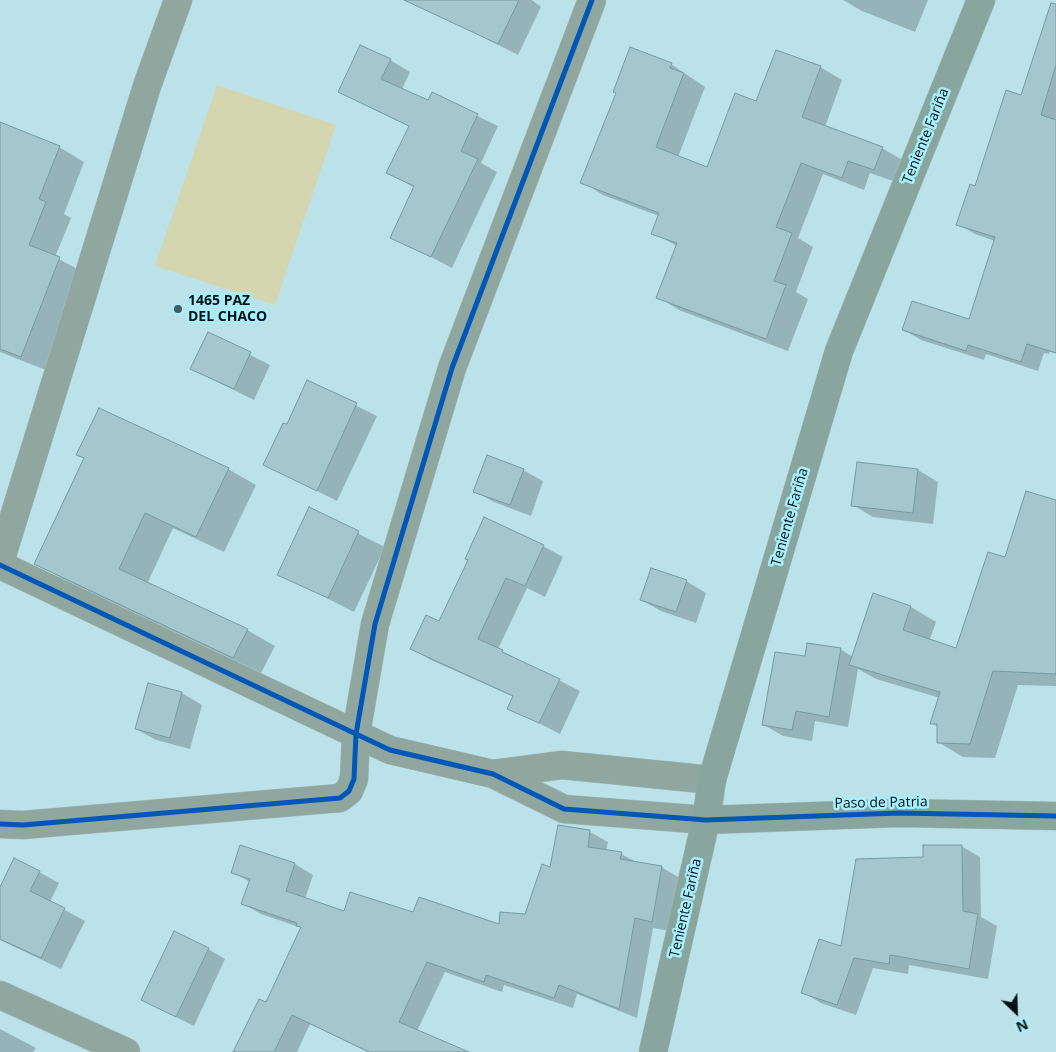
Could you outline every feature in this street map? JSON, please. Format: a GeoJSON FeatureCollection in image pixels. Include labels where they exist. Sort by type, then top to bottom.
{"type":"FeatureCollection","features":[{"type":"Feature","properties":{"kind":"street"},"geometry":{"type":"LineString","coordinates":[[178,0],[146,86],[0,563],[390,750],[494,774],[564,809],[706,820]]}},
{"type":"Feature","properties":{"kind":"street"},"geometry":{"type":"LineString","coordinates":[[0,824],[23,825],[340,798],[349,791],[354,779],[356,734],[375,624],[452,368],[592,0]]}},
{"type":"Feature","properties":{"kind":"street","name":"Teniente Fariña"},"geometry":{"type":"LineString","coordinates":[[653,1052],[706,820],[712,780],[839,351],[981,0]]}},
{"type":"Feature","properties":{"kind":"street"},"geometry":{"type":"LineString","coordinates":[[494,774],[562,765],[712,780]]}},
{"type":"Feature","properties":{"kind":"street","name":"Paso de Patria"},"geometry":{"type":"LineString","coordinates":[[706,820],[899,813],[1056,816]]}},
{"type":"Feature","properties":{"kind":"street"},"geometry":{"type":"LineString","coordinates":[[0,995],[126,1052]]}},
{"type":"Feature","properties":{"kind":"green space"},"geometry":{"type":"Polygon","coordinates":[[[217,85],[336,125],[275,305],[155,266],[217,85]]]}},
{"type":"Feature","properties":{"kind":"building"},"geometry":{"type":"Polygon","coordinates":[[[404,0],[519,0],[498,44],[404,0]]]}},
{"type":"Feature","properties":{"kind":"building"},"geometry":{"type":"Polygon","coordinates":[[[1051,3],[1056,4],[1056,65],[1041,115],[1056,120],[1056,353],[1027,344],[1021,362],[968,345],[966,351],[902,330],[912,301],[969,319],[995,237],[956,225],[970,184],[975,186],[1006,90],[1021,95],[1051,3]]]}},
{"type":"Feature","properties":{"kind":"building"},"geometry":{"type":"Polygon","coordinates":[[[360,45],[391,59],[381,79],[428,100],[432,92],[478,114],[461,151],[478,159],[431,257],[390,238],[414,186],[386,173],[409,126],[338,92],[360,45]]]}},
{"type":"Feature","properties":{"kind":"building"},"geometry":{"type":"Polygon","coordinates":[[[630,47],[672,63],[670,68],[684,73],[656,147],[707,167],[735,93],[756,101],[776,50],[821,66],[802,117],[883,147],[874,170],[848,161],[842,178],[801,163],[776,227],[792,233],[774,281],[786,285],[766,339],[656,298],[677,243],[651,234],[659,213],[580,183],[616,93],[613,92],[630,47]]]}},
{"type":"Feature","properties":{"kind":"building"},"geometry":{"type":"Polygon","coordinates":[[[0,122],[60,146],[39,199],[46,202],[29,245],[60,257],[21,357],[0,349],[0,122]]]}},
{"type":"Feature","properties":{"kind":"building"},"geometry":{"type":"Polygon","coordinates":[[[208,332],[251,352],[234,389],[190,369],[208,332]]]}},
{"type":"Feature","properties":{"kind":"building"},"geometry":{"type":"Polygon","coordinates":[[[307,380],[357,403],[317,491],[263,465],[283,423],[287,424],[307,380]]]}},
{"type":"Feature","properties":{"kind":"building"},"geometry":{"type":"Polygon","coordinates":[[[99,408],[229,468],[196,537],[145,513],[119,569],[248,629],[233,658],[34,564],[84,458],[76,455],[99,408]]]}},
{"type":"Feature","properties":{"kind":"building"},"geometry":{"type":"Polygon","coordinates":[[[487,455],[524,469],[510,505],[473,492],[487,455]]]}},
{"type":"Feature","properties":{"kind":"building"},"geometry":{"type":"Polygon","coordinates":[[[857,462],[918,469],[913,513],[851,506],[857,462]]]}},
{"type":"Feature","properties":{"kind":"building"},"geometry":{"type":"Polygon","coordinates":[[[1026,491],[1056,500],[1056,674],[993,671],[970,744],[937,743],[937,724],[930,724],[940,692],[849,665],[873,593],[911,606],[903,630],[956,648],[988,552],[1005,557],[1026,491]]]}},
{"type":"Feature","properties":{"kind":"building"},"geometry":{"type":"Polygon","coordinates":[[[309,507],[359,531],[328,598],[277,575],[309,507]]]}},
{"type":"Feature","properties":{"kind":"building"},"geometry":{"type":"Polygon","coordinates":[[[484,517],[544,545],[525,586],[506,578],[478,639],[560,679],[539,723],[507,709],[513,696],[410,649],[426,615],[439,621],[468,560],[465,559],[484,517]]]}},
{"type":"Feature","properties":{"kind":"building"},"geometry":{"type":"Polygon","coordinates":[[[651,568],[687,580],[676,612],[640,600],[651,568]]]}},
{"type":"Feature","properties":{"kind":"building"},"geometry":{"type":"Polygon","coordinates":[[[807,643],[841,648],[829,717],[796,711],[792,730],[762,725],[775,652],[805,656],[807,643]]]}},
{"type":"Feature","properties":{"kind":"building"},"geometry":{"type":"Polygon","coordinates":[[[148,683],[182,692],[170,738],[135,729],[148,683]]]}},
{"type":"Feature","properties":{"kind":"building"},"geometry":{"type":"Polygon","coordinates":[[[558,825],[590,830],[588,847],[622,852],[620,859],[662,866],[652,922],[635,918],[619,1009],[559,985],[554,998],[486,975],[484,982],[427,962],[399,1022],[469,1052],[369,1052],[292,1015],[274,1052],[233,1052],[259,999],[266,1002],[301,927],[296,926],[297,923],[241,904],[250,879],[231,873],[240,845],[295,863],[286,891],[344,911],[350,892],[413,912],[419,897],[499,924],[500,912],[525,914],[542,864],[550,867],[558,825]]]}},
{"type":"Feature","properties":{"kind":"building"},"geometry":{"type":"Polygon","coordinates":[[[923,845],[962,845],[963,911],[978,914],[969,969],[890,955],[889,964],[854,958],[837,1005],[801,993],[819,939],[841,946],[856,859],[923,857],[923,845]]]}},
{"type":"Feature","properties":{"kind":"building"},"geometry":{"type":"Polygon","coordinates":[[[14,858],[40,871],[30,891],[65,908],[41,958],[0,939],[0,887],[14,858]]]}},
{"type":"Feature","properties":{"kind":"building"},"geometry":{"type":"Polygon","coordinates":[[[174,931],[209,948],[176,1017],[141,1000],[174,931]]]}},
{"type":"Feature","properties":{"kind":"cycle path"},"geometry":{"type":"LineString","coordinates":[[0,565],[356,734],[375,624],[452,368],[592,0]]}},
{"type":"Feature","properties":{"kind":"cycle path"},"geometry":{"type":"LineString","coordinates":[[0,824],[23,825],[340,798],[349,791],[354,779],[356,734],[390,750],[493,774],[564,809],[706,820],[899,813],[1056,816]]}},
{"type":"Feature","properties":{"kind":"place","name":"1465 PAZ DEL CHACO"},"geometry":{"type":"Point","coordinates":[178,309]}}]}
